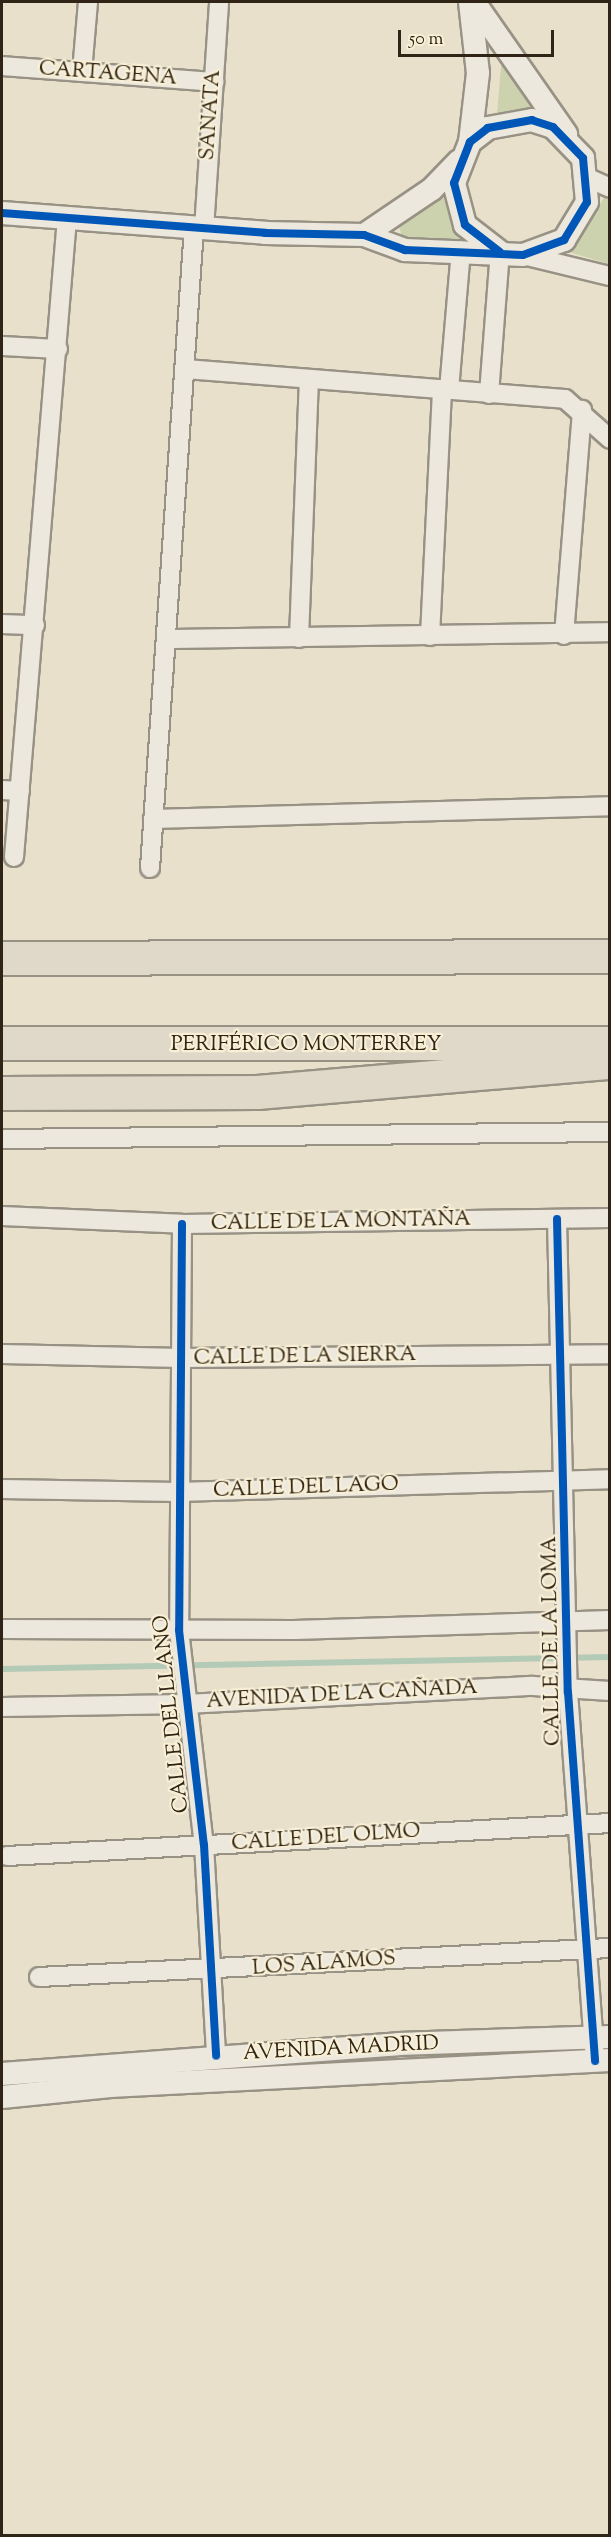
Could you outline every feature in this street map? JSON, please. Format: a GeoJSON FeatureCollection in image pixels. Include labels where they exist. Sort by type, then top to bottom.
{"type":"FeatureCollection","features":[{"type":"Feature","properties":{"kind":"highway"},"geometry":{"type":"LineString","coordinates":[[2,958],[609,956]]}},
{"type":"Feature","properties":{"kind":"highway","name":"PERIFÉRICO MONTERREY"},"geometry":{"type":"LineString","coordinates":[[2,1043],[609,1043]]}},
{"type":"Feature","properties":{"kind":"highway"},"geometry":{"type":"LineString","coordinates":[[2,1093],[257,1092],[609,1062]]}},
{"type":"Feature","properties":{"kind":"street"},"geometry":{"type":"LineString","coordinates":[[82,72],[88,2]]}},
{"type":"Feature","properties":{"kind":"street","name":"SANATA"},"geometry":{"type":"LineString","coordinates":[[150,868],[184,369],[214,82],[219,2]]}},
{"type":"Feature","properties":{"kind":"street"},"geometry":{"type":"LineString","coordinates":[[472,2],[570,140],[588,178],[579,223],[564,240],[523,255]]}},
{"type":"Feature","properties":{"kind":"street"},"geometry":{"type":"LineString","coordinates":[[472,2],[478,73],[456,205],[481,242],[500,252]]}},
{"type":"Feature","properties":{"kind":"street","name":"CARTAGENA"},"geometry":{"type":"LineString","coordinates":[[2,66],[214,82]]}},
{"type":"Feature","properties":{"kind":"street"},"geometry":{"type":"LineString","coordinates":[[364,235],[424,195],[488,128],[532,120],[570,140]]}},
{"type":"Feature","properties":{"kind":"street"},"geometry":{"type":"LineString","coordinates":[[588,178],[609,188]]}},
{"type":"Feature","properties":{"kind":"street"},"geometry":{"type":"LineString","coordinates":[[2,213],[199,228],[364,235],[405,250],[500,252],[523,255],[609,276]]}},
{"type":"Feature","properties":{"kind":"street"},"geometry":{"type":"LineString","coordinates":[[14,857],[58,349],[67,218]]}},
{"type":"Feature","properties":{"kind":"street"},"geometry":{"type":"LineString","coordinates":[[430,636],[446,390],[461,251]]}},
{"type":"Feature","properties":{"kind":"street"},"geometry":{"type":"LineString","coordinates":[[489,394],[500,252]]}},
{"type":"Feature","properties":{"kind":"street"},"geometry":{"type":"LineString","coordinates":[[2,346],[58,349]]}},
{"type":"Feature","properties":{"kind":"street"},"geometry":{"type":"LineString","coordinates":[[184,369],[565,399],[582,410],[609,439]]}},
{"type":"Feature","properties":{"kind":"street"},"geometry":{"type":"LineString","coordinates":[[299,638],[309,379]]}},
{"type":"Feature","properties":{"kind":"street"},"geometry":{"type":"LineString","coordinates":[[564,635],[582,410]]}},
{"type":"Feature","properties":{"kind":"street"},"geometry":{"type":"LineString","coordinates":[[2,624],[35,625]]}},
{"type":"Feature","properties":{"kind":"street"},"geometry":{"type":"LineString","coordinates":[[166,639],[564,635],[609,632]]}},
{"type":"Feature","properties":{"kind":"street"},"geometry":{"type":"LineString","coordinates":[[2,790],[20,791]]}},
{"type":"Feature","properties":{"kind":"street"},"geometry":{"type":"LineString","coordinates":[[153,819],[609,806]]}},
{"type":"Feature","properties":{"kind":"street"},"geometry":{"type":"LineString","coordinates":[[2,1139],[609,1132]]}},
{"type":"Feature","properties":{"kind":"street","name":"CALLE DE LA MONTAÑA"},"geometry":{"type":"LineString","coordinates":[[2,1216],[182,1224],[609,1218]]}},
{"type":"Feature","properties":{"kind":"street","name":"CALLE DE LA LOMA"},"geometry":{"type":"LineString","coordinates":[[557,1219],[567,1479],[568,1684],[576,1822],[602,2037],[602,2061]]}},
{"type":"Feature","properties":{"kind":"street","name":"CALLE DEL LLANO"},"geometry":{"type":"LineString","coordinates":[[182,1224],[182,1358],[178,1492],[180,1636],[204,1845],[214,1971],[216,2056]]}},
{"type":"Feature","properties":{"kind":"street","name":"CALLE DE LA SIERRA"},"geometry":{"type":"LineString","coordinates":[[2,1354],[182,1358],[609,1354]]}},
{"type":"Feature","properties":{"kind":"street","name":"CALLE DEL LAGO"},"geometry":{"type":"LineString","coordinates":[[2,1489],[178,1492],[609,1479]]}},
{"type":"Feature","properties":{"kind":"street"},"geometry":{"type":"LineString","coordinates":[[2,1629],[180,1636],[568,1625],[609,1620]]}},
{"type":"Feature","properties":{"kind":"street","name":"AVENIDA DE LA CAÑADA"},"geometry":{"type":"LineString","coordinates":[[2,1707],[186,1704],[568,1684],[609,1692]]}},
{"type":"Feature","properties":{"kind":"street","name":"CALLE DEL OLMO"},"geometry":{"type":"LineString","coordinates":[[7,1856],[576,1822],[609,1823]]}},
{"type":"Feature","properties":{"kind":"street","name":"LOS ALAMOS"},"geometry":{"type":"LineString","coordinates":[[39,1977],[214,1971],[590,1947],[609,1948]]}},
{"type":"Feature","properties":{"kind":"street","name":"AVENIDA MADRID"},"geometry":{"type":"LineString","coordinates":[[2,2074],[216,2056],[602,2037]]}},
{"type":"Feature","properties":{"kind":"street","name":"AVENIDA MADRID"},"geometry":{"type":"LineString","coordinates":[[2,2097],[110,2086],[602,2061]]}},
{"type":"Feature","properties":{"kind":"green space"},"geometry":{"type":"Polygon","coordinates":[[[502,55],[539,107],[497,114],[502,55]]]}},
{"type":"Feature","properties":{"kind":"green space"},"geometry":{"type":"Polygon","coordinates":[[[449,188],[468,240],[403,241],[399,226],[449,188]]]}},
{"type":"Feature","properties":{"kind":"green space"},"geometry":{"type":"Polygon","coordinates":[[[607,193],[610,195],[609,264],[569,252],[607,193]]]}},
{"type":"Feature","properties":{"kind":"waterway"},"geometry":{"type":"LineString","coordinates":[[2,1669],[610,1657]]}},
{"type":"Feature","properties":{"kind":"cycle path"},"geometry":{"type":"LineString","coordinates":[[2,213],[265,233],[364,235],[405,250],[523,255],[564,240],[587,202],[583,158],[553,127],[532,120],[488,128],[470,142],[454,183],[465,225],[500,252]]}},
{"type":"Feature","properties":{"kind":"cycle path"},"geometry":{"type":"LineString","coordinates":[[557,1219],[568,1692],[595,2061]]}},
{"type":"Feature","properties":{"kind":"cycle path"},"geometry":{"type":"LineString","coordinates":[[182,1224],[179,1630],[204,1845],[216,2056]]}}]}
